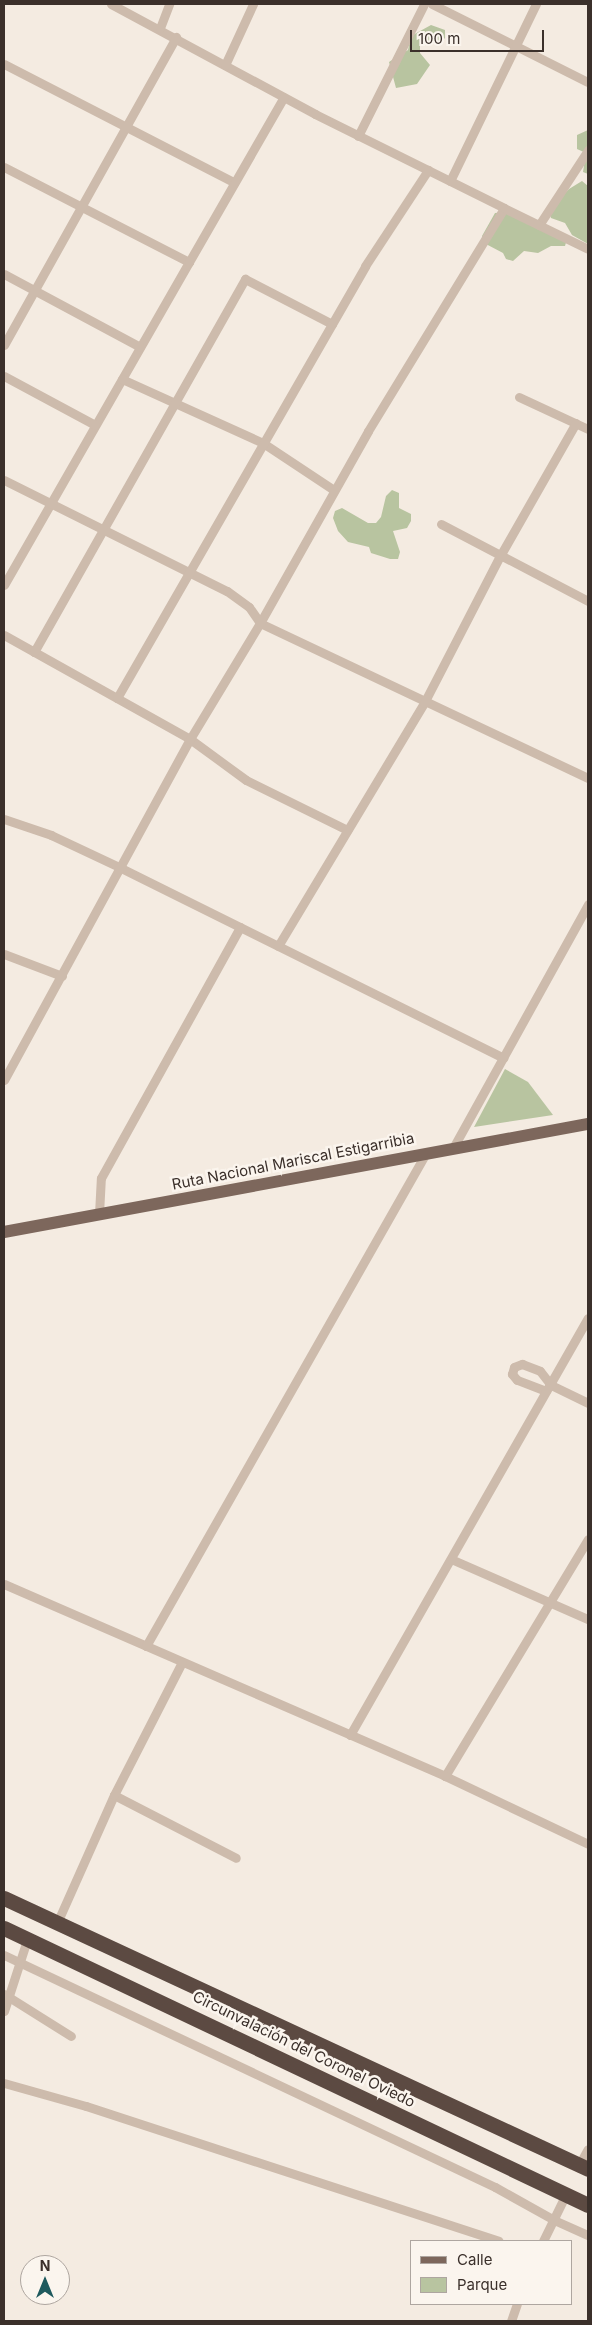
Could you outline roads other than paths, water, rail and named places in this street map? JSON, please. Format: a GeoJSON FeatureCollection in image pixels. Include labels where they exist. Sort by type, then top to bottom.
{"type":"FeatureCollection","features":[{"type":"Feature","properties":{"kind":"highway","name":"Circunvalación del Coronel Oviedo"},"geometry":{"type":"LineString","coordinates":[[4,1898],[584,2167]]}},
{"type":"Feature","properties":{"kind":"highway","name":"Circunvalación del Coronel Oviedo"},"geometry":{"type":"LineString","coordinates":[[4,1928],[588,2205]]}},
{"type":"Feature","properties":{"kind":"main road","name":"Ruta Nacional Mariscal Estigarribia"},"geometry":{"type":"LineString","coordinates":[[4,1232],[588,1124]]}},
{"type":"Feature","properties":{"kind":"street"},"geometry":{"type":"LineString","coordinates":[[111,4],[160,28],[358,136],[588,250]]}},
{"type":"Feature","properties":{"kind":"street"},"geometry":{"type":"LineString","coordinates":[[160,28],[167,4]]}},
{"type":"Feature","properties":{"kind":"street"},"geometry":{"type":"LineString","coordinates":[[225,65],[253,4]]}},
{"type":"Feature","properties":{"kind":"street"},"geometry":{"type":"LineString","coordinates":[[358,136],[424,4]]}},
{"type":"Feature","properties":{"kind":"street"},"geometry":{"type":"LineString","coordinates":[[432,4],[588,82]]}},
{"type":"Feature","properties":{"kind":"street"},"geometry":{"type":"LineString","coordinates":[[450,181],[536,4]]}},
{"type":"Feature","properties":{"kind":"street"},"geometry":{"type":"LineString","coordinates":[[4,344],[176,37]]}},
{"type":"Feature","properties":{"kind":"street"},"geometry":{"type":"LineString","coordinates":[[4,64],[234,182]]}},
{"type":"Feature","properties":{"kind":"street"},"geometry":{"type":"LineString","coordinates":[[4,585],[284,97]]}},
{"type":"Feature","properties":{"kind":"street"},"geometry":{"type":"LineString","coordinates":[[539,225],[588,150]]}},
{"type":"Feature","properties":{"kind":"street"},"geometry":{"type":"LineString","coordinates":[[4,168],[189,262]]}},
{"type":"Feature","properties":{"kind":"street"},"geometry":{"type":"LineString","coordinates":[[117,698],[332,324],[428,170]]}},
{"type":"Feature","properties":{"kind":"street"},"geometry":{"type":"LineString","coordinates":[[4,1080],[8,1065],[62,976],[190,739],[260,623],[334,490],[504,208]]}},
{"type":"Feature","properties":{"kind":"street"},"geometry":{"type":"LineString","coordinates":[[4,274],[140,347]]}},
{"type":"Feature","properties":{"kind":"street"},"geometry":{"type":"LineString","coordinates":[[34,652],[245,279],[332,324]]}},
{"type":"Feature","properties":{"kind":"street"},"geometry":{"type":"LineString","coordinates":[[4,376],[95,425]]}},
{"type":"Feature","properties":{"kind":"street"},"geometry":{"type":"LineString","coordinates":[[122,379],[264,443],[334,490]]}},
{"type":"Feature","properties":{"kind":"street"},"geometry":{"type":"LineString","coordinates":[[519,397],[588,429]]}},
{"type":"Feature","properties":{"kind":"street"},"geometry":{"type":"LineString","coordinates":[[278,946],[424,703],[500,556],[576,424]]}},
{"type":"Feature","properties":{"kind":"street"},"geometry":{"type":"LineString","coordinates":[[4,480],[227,591],[249,607],[260,623],[424,703],[588,778]]}},
{"type":"Feature","properties":{"kind":"street"},"geometry":{"type":"LineString","coordinates":[[441,524],[588,601]]}},
{"type":"Feature","properties":{"kind":"street"},"geometry":{"type":"LineString","coordinates":[[4,635],[190,739],[246,780],[347,830]]}},
{"type":"Feature","properties":{"kind":"street"},"geometry":{"type":"LineString","coordinates":[[4,819],[51,835],[120,868],[503,1058]]}},
{"type":"Feature","properties":{"kind":"street"},"geometry":{"type":"LineString","coordinates":[[453,1148],[588,904]]}},
{"type":"Feature","properties":{"kind":"street"},"geometry":{"type":"LineString","coordinates":[[99,1214],[101,1178],[240,927]]}},
{"type":"Feature","properties":{"kind":"street"},"geometry":{"type":"LineString","coordinates":[[4,954],[62,976]]}},
{"type":"Feature","properties":{"kind":"street"},"geometry":{"type":"LineString","coordinates":[[146,1646],[426,1153]]}},
{"type":"Feature","properties":{"kind":"street"},"geometry":{"type":"LineString","coordinates":[[350,1735],[588,1318]]}},
{"type":"Feature","properties":{"kind":"street"},"geometry":{"type":"LineString","coordinates":[[548,1388],[588,1403]]}},
{"type":"Feature","properties":{"kind":"street"},"geometry":{"type":"LineString","coordinates":[[445,1776],[552,1603],[588,1539]]}},
{"type":"Feature","properties":{"kind":"street"},"geometry":{"type":"LineString","coordinates":[[451,1559],[588,1619]]}},
{"type":"Feature","properties":{"kind":"street"},"geometry":{"type":"LineString","coordinates":[[4,1584],[445,1776],[588,1844]]}},
{"type":"Feature","properties":{"kind":"street"},"geometry":{"type":"LineString","coordinates":[[57,1924],[114,1795],[182,1662]]}},
{"type":"Feature","properties":{"kind":"street"},"geometry":{"type":"LineString","coordinates":[[114,1795],[236,1858]]}},
{"type":"Feature","properties":{"kind":"street"},"geometry":{"type":"LineString","coordinates":[[4,2011],[6,1995],[20,1963],[27,1940]]}},
{"type":"Feature","properties":{"kind":"street"},"geometry":{"type":"LineString","coordinates":[[4,1955],[495,2187],[554,2220],[588,2235]]}},
{"type":"Feature","properties":{"kind":"street"},"geometry":{"type":"LineString","coordinates":[[6,1995],[71,2036]]}},
{"type":"Feature","properties":{"kind":"street"},"geometry":{"type":"LineString","coordinates":[[4,2083],[86,2106],[495,2240]]}},
{"type":"Feature","properties":{"kind":"street"},"geometry":{"type":"LineString","coordinates":[[584,2167],[588,2149]]}},
{"type":"Feature","properties":{"kind":"street"},"geometry":{"type":"LineString","coordinates":[[544,2240],[566,2194]]}},
{"type":"Feature","properties":{"kind":"street"},"geometry":{"type":"LineString","coordinates":[[510,2321],[517,2305]]}}]}
